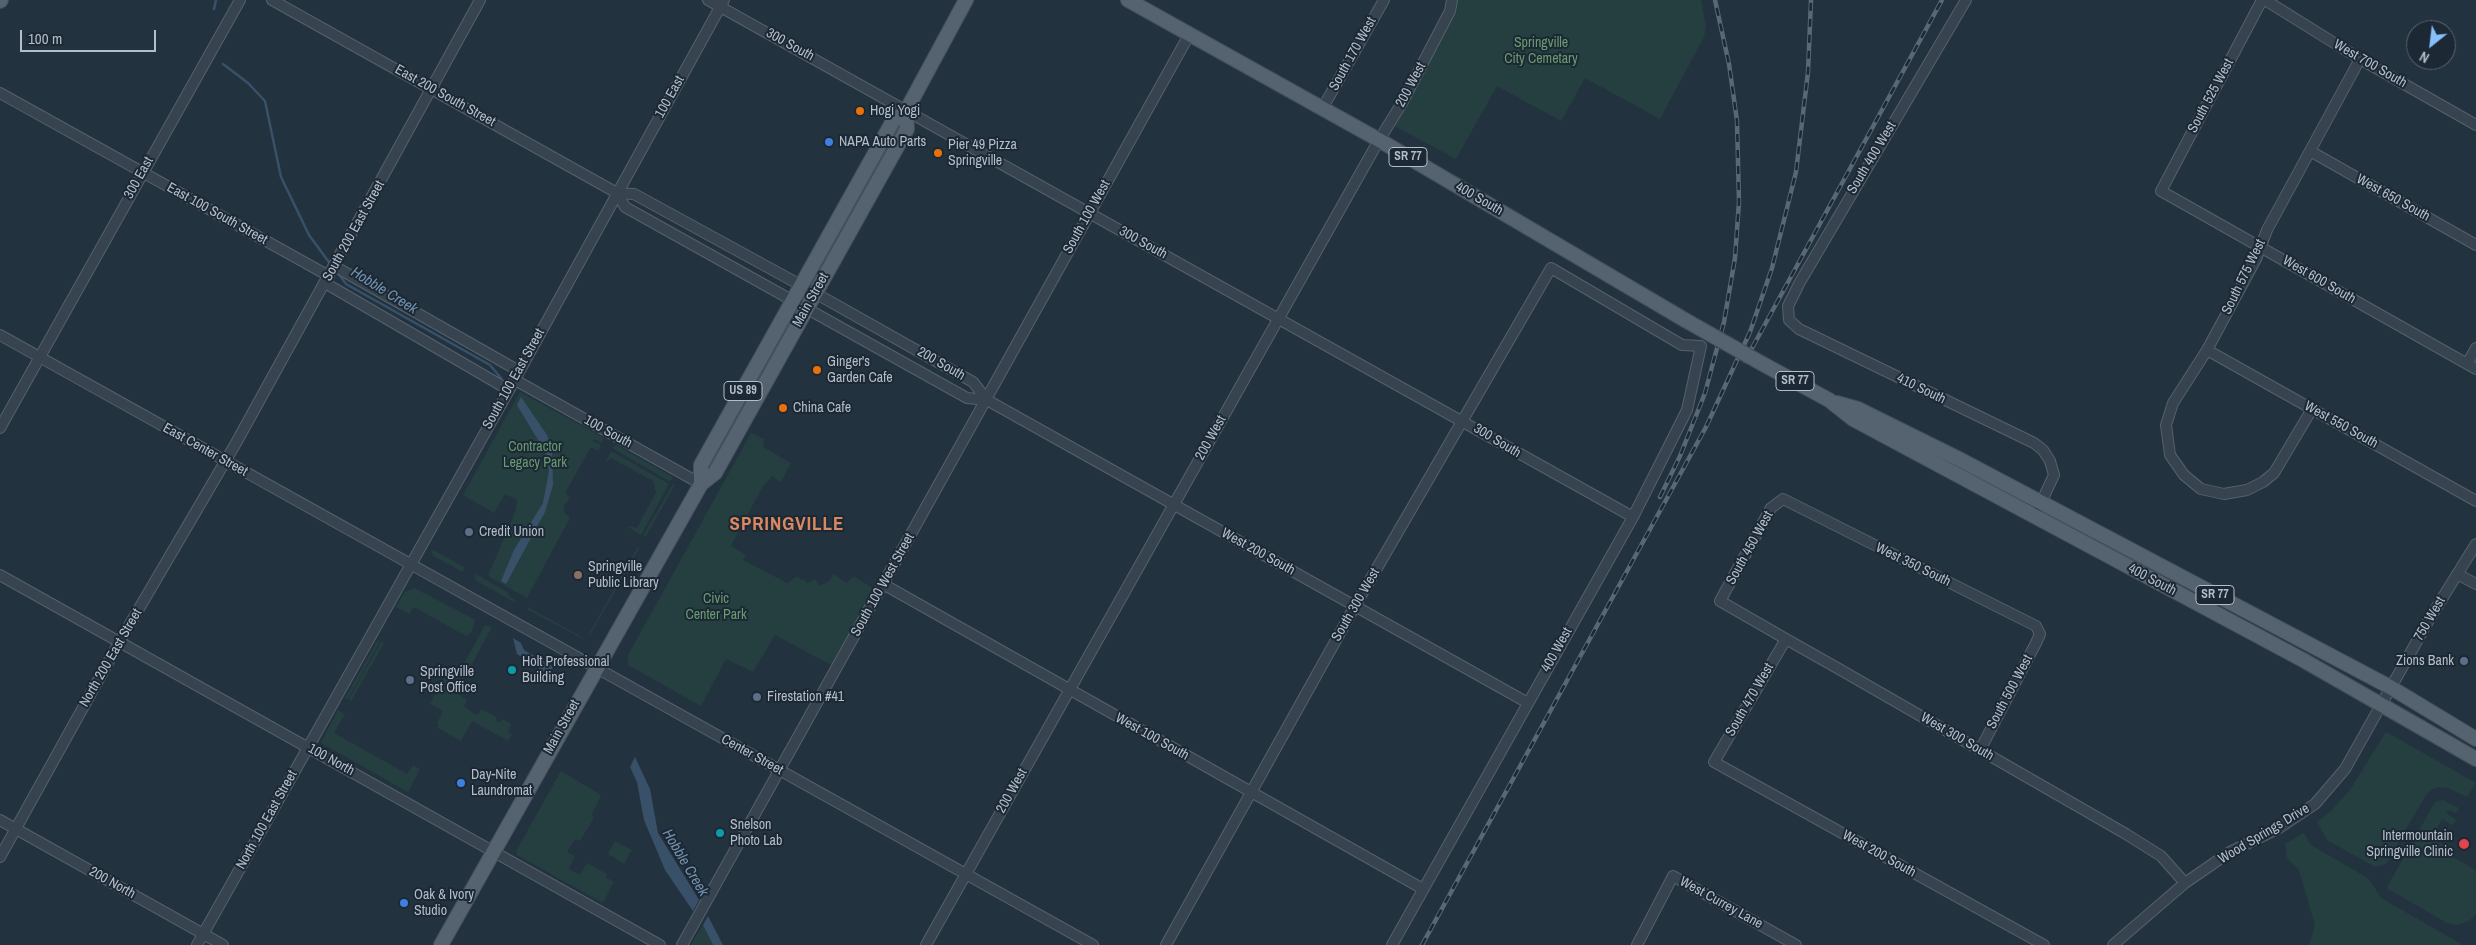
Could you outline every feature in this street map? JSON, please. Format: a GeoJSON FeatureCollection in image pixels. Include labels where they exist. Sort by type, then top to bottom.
{"type":"FeatureCollection","features":[{"type":"Feature","properties":{"kind":"main road","name":"Main Street"},"geometry":{"type":"LineString","coordinates":[[701,484],[701,465],[893,121],[906,111],[966,0]]}},
{"type":"Feature","properties":{"kind":"main road","name":"400 South"},"geometry":{"type":"LineString","coordinates":[[1128,0],[1379,140],[1685,320],[1829,400],[1854,419],[2034,516],[2386,696],[2476,739]]}},
{"type":"Feature","properties":{"kind":"main road","name":"Main Street"},"geometry":{"type":"LineString","coordinates":[[441,945],[701,484],[715,473],[907,129],[906,111]]}},
{"type":"Feature","properties":{"kind":"main road","name":"400 South"},"geometry":{"type":"LineString","coordinates":[[1829,400],[1858,409],[2040,503],[2386,696],[2476,760]]}},
{"type":"Feature","properties":{"kind":"street","name":"300 East"},"geometry":{"type":"LineString","coordinates":[[0,428],[240,0]]}},
{"type":"Feature","properties":{"kind":"street","name":"East 200 South Street"},"geometry":{"type":"LineString","coordinates":[[272,0],[617,193]]}},
{"type":"Feature","properties":{"kind":"street","name":"South 200 East Street"},"geometry":{"type":"LineString","coordinates":[[226,461],[433,89],[480,0]]}},
{"type":"Feature","properties":{"kind":"street","name":"300 South"},"geometry":{"type":"LineString","coordinates":[[708,0],[722,3],[906,111],[1633,517]]}},
{"type":"Feature","properties":{"kind":"street","name":"South 170 West"},"geometry":{"type":"LineString","coordinates":[[1322,109],[1384,0]]}},
{"type":"Feature","properties":{"kind":"street","name":"200 West"},"geometry":{"type":"LineString","coordinates":[[926,945],[1068,689],[1379,140],[1402,103],[1450,11],[1452,0]]}},
{"type":"Feature","properties":{"kind":"street","name":"South 400 West"},"geometry":{"type":"LineString","coordinates":[[1789,320],[1788,306],[1800,282],[1966,0]]}},
{"type":"Feature","properties":{"kind":"street","name":"West 700 South"},"geometry":{"type":"LineString","coordinates":[[2263,0],[2360,60],[2476,125]]}},
{"type":"Feature","properties":{"kind":"street","name":"South 525 West"},"geometry":{"type":"LineString","coordinates":[[2161,191],[2263,0]]}},
{"type":"Feature","properties":{"kind":"street","name":"100 East"},"geometry":{"type":"LineString","coordinates":[[617,193],[722,3]]}},
{"type":"Feature","properties":{"kind":"street","name":"South 100 West"},"geometry":{"type":"LineString","coordinates":[[987,400],[1189,34]]}},
{"type":"Feature","properties":{"kind":"street","name":"South 575 West"},"geometry":{"type":"LineString","coordinates":[[2312,409],[2280,463],[2267,480],[2255,487],[2237,493],[2220,494],[2202,489],[2184,475],[2173,461],[2168,445],[2166,428],[2173,403],[2207,350],[2310,151],[2360,60]]}},
{"type":"Feature","properties":{"kind":"street","name":"East 100 South Street"},"geometry":{"type":"LineString","coordinates":[[0,93],[329,275],[517,376]]}},
{"type":"Feature","properties":{"kind":"street","name":"West 650 South"},"geometry":{"type":"LineString","coordinates":[[2310,151],[2476,245]]}},
{"type":"Feature","properties":{"kind":"street","name":"West 600 South"},"geometry":{"type":"LineString","coordinates":[[2161,191],[2471,367]]}},
{"type":"Feature","properties":{"kind":"street","name":"200 South"},"geometry":{"type":"LineString","coordinates":[[617,193],[634,194],[815,292],[974,382],[987,400]]}},
{"type":"Feature","properties":{"kind":"street","name":"200 South"},"geometry":{"type":"LineString","coordinates":[[617,193],[626,208],[967,398],[987,400]]}},
{"type":"Feature","properties":{"kind":"street","name":"South 100 East Street"},"geometry":{"type":"LineString","coordinates":[[410,564],[517,376],[617,193]]}},
{"type":"Feature","properties":{"kind":"street","name":"South 300 West"},"geometry":{"type":"LineString","coordinates":[[1166,945],[1355,606],[1551,268],[1682,344],[1701,346]]}},
{"type":"Feature","properties":{"kind":"street","name":"East 100 South Street"},"geometry":{"type":"LineString","coordinates":[[329,275],[509,390]]}},
{"type":"Feature","properties":{"kind":"street","name":"410 South"},"geometry":{"type":"LineString","coordinates":[[1789,320],[1799,330],[2043,450],[2050,461],[2054,475],[2040,503]]}},
{"type":"Feature","properties":{"kind":"street","name":"East Center Street"},"geometry":{"type":"LineString","coordinates":[[0,335],[410,564]]}},
{"type":"Feature","properties":{"kind":"street","name":"400 West"},"geometry":{"type":"LineString","coordinates":[[1392,945],[1633,517],[1682,422],[1701,346]]}},
{"type":"Feature","properties":{"kind":"street"},"geometry":{"type":"LineString","coordinates":[[2471,367],[2476,348]]}},
{"type":"Feature","properties":{"kind":"street","name":"West 550 South"},"geometry":{"type":"LineString","coordinates":[[2207,350],[2476,501]]}},
{"type":"Feature","properties":{"kind":"street","name":"100 South"},"geometry":{"type":"LineString","coordinates":[[517,376],[701,484]]}},
{"type":"Feature","properties":{"kind":"street","name":"West 200 South"},"geometry":{"type":"LineString","coordinates":[[987,400],[1528,703]]}},
{"type":"Feature","properties":{"kind":"street","name":"South 100 West Street"},"geometry":{"type":"LineString","coordinates":[[682,945],[987,400]]}},
{"type":"Feature","properties":{"kind":"street","name":"North 200 East Street"},"geometry":{"type":"LineString","coordinates":[[0,857],[120,641],[226,461]]}},
{"type":"Feature","properties":{"kind":"street","name":"South 450 West"},"geometry":{"type":"LineString","coordinates":[[1720,601],[1771,508],[1783,499]]}},
{"type":"Feature","properties":{"kind":"street","name":"West 350 South"},"geometry":{"type":"LineString","coordinates":[[1783,499],[1912,565],[2032,623],[2040,634]]}},
{"type":"Feature","properties":{"kind":"street"},"geometry":{"type":"LineString","coordinates":[[2034,516],[2040,503]]}},
{"type":"Feature","properties":{"kind":"street","name":"750 West"},"geometry":{"type":"LineString","coordinates":[[2386,696],[2476,544]]}},
{"type":"Feature","properties":{"kind":"street","name":"Center Street"},"geometry":{"type":"LineString","coordinates":[[410,564],[1093,945]]}},
{"type":"Feature","properties":{"kind":"street","name":"North 100 East Street"},"geometry":{"type":"LineString","coordinates":[[197,945],[410,564]]}},
{"type":"Feature","properties":{"kind":"street"},"geometry":{"type":"LineString","coordinates":[[2457,574],[2476,584]]}},
{"type":"Feature","properties":{"kind":"street","name":"100 North"},"geometry":{"type":"LineString","coordinates":[[0,576],[120,641],[660,945]]}},
{"type":"Feature","properties":{"kind":"street","name":"West 100 South"},"geometry":{"type":"LineString","coordinates":[[883,584],[1423,889]]}},
{"type":"Feature","properties":{"kind":"street","name":"West 300 South"},"geometry":{"type":"LineString","coordinates":[[1720,601],[2160,856],[2185,883]]}},
{"type":"Feature","properties":{"kind":"street","name":"South 500 West"},"geometry":{"type":"LineString","coordinates":[[1980,750],[2040,634]]}},
{"type":"Feature","properties":{"kind":"street","name":"South 470 West"},"geometry":{"type":"LineString","coordinates":[[1714,762],[1786,639]]}},
{"type":"Feature","properties":{"kind":"street","name":"Wood Springs Drive"},"geometry":{"type":"LineString","coordinates":[[2113,945],[2185,883],[2230,852],[2279,828],[2315,804],[2345,769],[2386,696]]}},
{"type":"Feature","properties":{"kind":"street","name":"West 200 South"},"geometry":{"type":"LineString","coordinates":[[1714,762],[2044,945]]}},
{"type":"Feature","properties":{"kind":"street","name":"200 North"},"geometry":{"type":"LineString","coordinates":[[0,820],[223,945]]}},
{"type":"Feature","properties":{"kind":"street","name":"West Currey Lane"},"geometry":{"type":"LineString","coordinates":[[1637,945],[1673,876],[1796,945]]}},
{"type":"Feature","properties":{"kind":"green space","name":"Springville City Cemetary"},"geometry":{"type":"Polygon","coordinates":[[[1450,0],[1701,0],[1706,26],[1704,37],[1660,119],[1585,78],[1561,121],[1497,86],[1456,159],[1385,121],[1448,11],[1450,0]]]}},
{"type":"Feature","properties":{"kind":"green space","name":"Contractor Legacy Park"},"geometry":{"type":"Polygon","coordinates":[[[520,392],[604,438],[602,443],[594,439],[593,441],[601,445],[598,451],[591,447],[565,493],[570,497],[564,506],[564,512],[570,518],[527,598],[488,576],[516,510],[517,500],[505,494],[494,513],[463,495],[520,392]]]}},
{"type":"Feature","properties":{"kind":"green space","name":"Civic Center Park"},"geometry":{"type":"Polygon","coordinates":[[[751,433],[764,439],[763,447],[791,463],[781,482],[772,476],[762,488],[731,546],[746,555],[743,560],[787,583],[798,576],[807,583],[815,579],[820,586],[830,580],[833,574],[847,583],[853,576],[874,589],[831,665],[775,635],[753,672],[726,659],[701,706],[628,665],[628,655],[751,433]]]}},
{"type":"Feature","properties":{"kind":"green space"},"geometry":{"type":"Polygon","coordinates":[[[616,445],[673,477],[672,480],[669,481],[612,448],[616,445]]]}},
{"type":"Feature","properties":{"kind":"green space"},"geometry":{"type":"Polygon","coordinates":[[[611,451],[669,484],[641,535],[628,527],[637,528],[656,492],[653,481],[611,458],[605,463],[611,451]]]}},
{"type":"Feature","properties":{"kind":"green space"},"geometry":{"type":"Polygon","coordinates":[[[673,484],[675,485],[646,536],[643,536],[673,484]]]}},
{"type":"Feature","properties":{"kind":"green space"},"geometry":{"type":"Polygon","coordinates":[[[638,546],[639,549],[590,635],[589,634],[638,546]]]}},
{"type":"Feature","properties":{"kind":"green space"},"geometry":{"type":"Polygon","coordinates":[[[431,549],[464,567],[463,572],[433,556],[431,549]]]}},
{"type":"Feature","properties":{"kind":"green space"},"geometry":{"type":"Polygon","coordinates":[[[476,574],[507,592],[515,600],[514,602],[475,580],[476,574]]]}},
{"type":"Feature","properties":{"kind":"green space"},"geometry":{"type":"Polygon","coordinates":[[[414,588],[474,619],[475,622],[471,633],[466,636],[414,607],[409,614],[396,607],[405,592],[414,588]]]}},
{"type":"Feature","properties":{"kind":"green space"},"geometry":{"type":"Polygon","coordinates":[[[528,607],[582,637],[583,639],[528,610],[528,607]]]}},
{"type":"Feature","properties":{"kind":"green space"},"geometry":{"type":"Polygon","coordinates":[[[485,625],[492,627],[456,693],[467,700],[464,706],[473,713],[478,715],[481,709],[497,717],[496,720],[500,723],[502,719],[510,723],[508,732],[512,734],[508,741],[472,721],[461,741],[438,728],[439,725],[437,723],[443,711],[430,704],[449,669],[454,668],[460,671],[485,625]]]}},
{"type":"Feature","properties":{"kind":"green space"},"geometry":{"type":"Polygon","coordinates":[[[378,640],[380,641],[348,699],[345,698],[378,640]]]}},
{"type":"Feature","properties":{"kind":"green space"},"geometry":{"type":"Polygon","coordinates":[[[381,642],[384,643],[351,701],[349,699],[381,642]]]}},
{"type":"Feature","properties":{"kind":"green space"},"geometry":{"type":"Polygon","coordinates":[[[338,710],[345,714],[334,733],[407,774],[413,765],[420,769],[408,792],[321,743],[338,710]]]}},
{"type":"Feature","properties":{"kind":"green space"},"geometry":{"type":"Polygon","coordinates":[[[2385,733],[2476,783],[2467,797],[2448,788],[2437,787],[2431,790],[2426,795],[2386,864],[2375,867],[2327,840],[2317,822],[2331,811],[2350,790],[2385,733]]]}},
{"type":"Feature","properties":{"kind":"green space"},"geometry":{"type":"Polygon","coordinates":[[[561,771],[601,795],[591,816],[594,818],[580,841],[575,839],[567,852],[575,856],[569,869],[580,875],[587,863],[607,874],[606,877],[614,882],[603,903],[517,855],[516,851],[561,771]]]}},
{"type":"Feature","properties":{"kind":"green space"},"geometry":{"type":"Polygon","coordinates":[[[2443,800],[2459,808],[2456,813],[2449,810],[2446,813],[2456,820],[2452,825],[2442,819],[2432,838],[2444,846],[2446,844],[2452,848],[2449,855],[2476,870],[2476,914],[2469,921],[2458,925],[2447,923],[2387,887],[2435,802],[2443,800]]]}},
{"type":"Feature","properties":{"kind":"green space"},"geometry":{"type":"Polygon","coordinates":[[[2304,833],[2311,845],[2369,879],[2381,898],[2463,945],[2309,945],[2315,925],[2299,870],[2287,858],[2285,844],[2304,833]]]}},
{"type":"Feature","properties":{"kind":"green space"},"geometry":{"type":"Polygon","coordinates":[[[615,841],[632,850],[624,864],[608,854],[615,841]]]}},
{"type":"Feature","properties":{"kind":"green space"},"geometry":{"type":"Polygon","coordinates":[[[703,925],[713,945],[691,945],[691,944],[703,925]]]}},
{"type":"Feature","properties":{"kind":"water"},"geometry":{"type":"Polygon","coordinates":[[[521,397],[547,435],[552,449],[553,485],[545,512],[506,584],[501,581],[514,550],[543,503],[549,471],[546,453],[517,405],[521,397]]]}},
{"type":"Feature","properties":{"kind":"water"},"geometry":{"type":"Polygon","coordinates":[[[513,638],[521,643],[524,650],[553,667],[549,675],[517,654],[513,638]]]}},
{"type":"Feature","properties":{"kind":"water"},"geometry":{"type":"Polygon","coordinates":[[[635,757],[650,789],[658,833],[699,900],[693,911],[665,870],[644,820],[637,782],[630,767],[635,757]]]}},
{"type":"Feature","properties":{"kind":"water"},"geometry":{"type":"Polygon","coordinates":[[[708,916],[723,945],[713,945],[703,925],[708,916]]]}},
{"type":"Feature","properties":{"kind":"waterway","name":"Hobble Creek"},"geometry":{"type":"LineString","coordinates":[[214,9],[216,0]]}},
{"type":"Feature","properties":{"kind":"waterway","name":"Hobble Creek"},"geometry":{"type":"LineString","coordinates":[[223,64],[248,83],[265,101],[281,177],[309,235],[331,265]]}},
{"type":"Feature","properties":{"kind":"waterway","name":"Hobble Creek"},"geometry":{"type":"LineString","coordinates":[[338,273],[346,284],[490,365],[501,378]]}},
{"type":"Feature","properties":{"kind":"railway"},"geometry":{"type":"LineString","coordinates":[[1660,497],[1680,456],[1705,393],[1724,322],[1735,258],[1739,202],[1737,121],[1729,64],[1715,0]]}},
{"type":"Feature","properties":{"kind":"railway"},"geometry":{"type":"LineString","coordinates":[[1422,945],[1706,427],[1750,332],[1772,268],[1796,172],[1808,72],[1811,0]]}},
{"type":"Feature","properties":{"kind":"railway"},"geometry":{"type":"LineString","coordinates":[[1745,361],[1942,0]]}},
{"type":"Feature","properties":{"kind":"place","name":"Hogi Yogi"},"geometry":{"type":"Point","coordinates":[860,111]}},
{"type":"Feature","properties":{"kind":"place","name":"NAPA Auto Parts"},"geometry":{"type":"Point","coordinates":[829,142]}},
{"type":"Feature","properties":{"kind":"place","name":"Pier 49 Pizza Springville"},"geometry":{"type":"Point","coordinates":[938,153]}},
{"type":"Feature","properties":{"kind":"place","name":"Ginger's Garden Cafe"},"geometry":{"type":"Point","coordinates":[817,370]}},
{"type":"Feature","properties":{"kind":"place","name":"China Cafe"},"geometry":{"type":"Point","coordinates":[783,408]}},
{"type":"Feature","properties":{"kind":"place","name":"Credit Union"},"geometry":{"type":"Point","coordinates":[469,532]}},
{"type":"Feature","properties":{"kind":"place","name":"Springville Public Library"},"geometry":{"type":"Point","coordinates":[578,575]}},
{"type":"Feature","properties":{"kind":"place","name":"Zions Bank"},"geometry":{"type":"Point","coordinates":[2464,661]}},
{"type":"Feature","properties":{"kind":"place","name":"Holt Professional Building"},"geometry":{"type":"Point","coordinates":[512,670]}},
{"type":"Feature","properties":{"kind":"place","name":"Springville Post Office"},"geometry":{"type":"Point","coordinates":[410,680]}},
{"type":"Feature","properties":{"kind":"place","name":"Firestation #41"},"geometry":{"type":"Point","coordinates":[757,697]}},
{"type":"Feature","properties":{"kind":"place","name":"Day-Nite Laundromat"},"geometry":{"type":"Point","coordinates":[461,783]}},
{"type":"Feature","properties":{"kind":"place","name":"Snelson Photo Lab"},"geometry":{"type":"Point","coordinates":[720,833]}},
{"type":"Feature","properties":{"kind":"place","name":"Intermountain Springville Clinic"},"geometry":{"type":"Point","coordinates":[2464,844]}},
{"type":"Feature","properties":{"kind":"place","name":"Oak & Ivory Studio"},"geometry":{"type":"Point","coordinates":[404,903]}},
{"type":"Feature","properties":{"kind":"district","name":"SPRINGVILLE"},"geometry":{"type":"Point","coordinates":[787,525]}}]}
